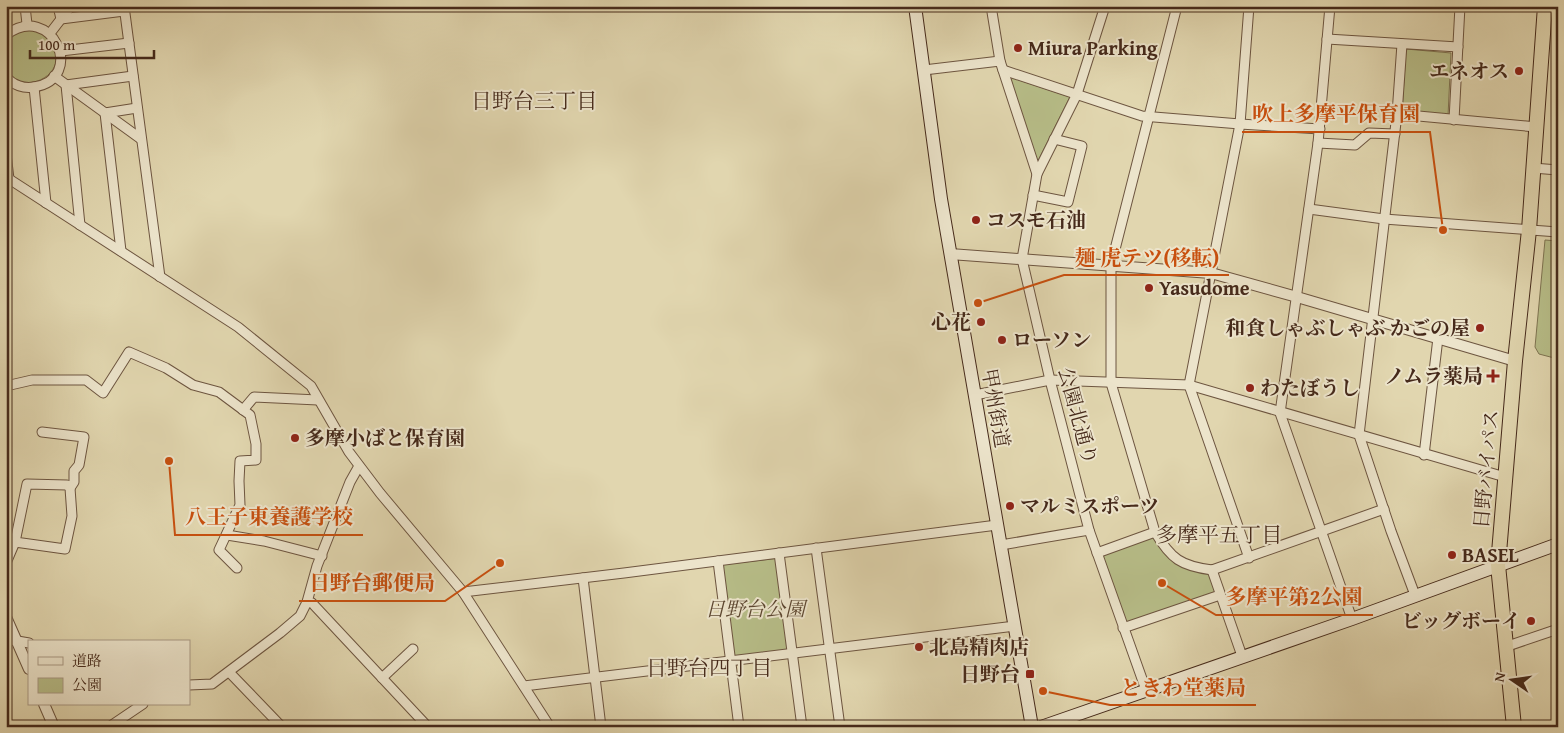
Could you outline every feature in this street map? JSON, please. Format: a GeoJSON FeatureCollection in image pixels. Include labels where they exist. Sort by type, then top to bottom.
{"type":"FeatureCollection","features":[{"type":"Feature","properties":{"kind":"highway","name":"日野バイパス"},"geometry":{"type":"LineString","coordinates":[[1514,727],[1498,565],[1515,361],[1529,230],[1545,6]]}},
{"type":"Feature","properties":{"kind":"main road","name":"甲州街道"},"geometry":{"type":"LineString","coordinates":[[915,6],[941,199],[1032,727]]}},
{"type":"Feature","properties":{"kind":"main road"},"geometry":{"type":"LineString","coordinates":[[1041,727],[1352,619],[1558,544]]}},
{"type":"Feature","properties":{"kind":"street"},"geometry":{"type":"LineString","coordinates":[[25,6],[27,24]]}},
{"type":"Feature","properties":{"kind":"street"},"geometry":{"type":"LineString","coordinates":[[58,6],[61,19]]}},
{"type":"Feature","properties":{"kind":"street"},"geometry":{"type":"LineString","coordinates":[[51,32],[71,6]]}},
{"type":"Feature","properties":{"kind":"street"},"geometry":{"type":"LineString","coordinates":[[991,6],[1002,65],[1037,174]]}},
{"type":"Feature","properties":{"kind":"street","name":"公園北通り"},"geometry":{"type":"LineString","coordinates":[[1106,6],[1077,94],[1037,174],[1022,259],[1050,380],[1089,530],[1146,690]]}},
{"type":"Feature","properties":{"kind":"street"},"geometry":{"type":"LineString","coordinates":[[1177,6],[1111,265],[1111,383],[1155,532],[1164,546],[1177,560],[1194,568],[1212,570],[1384,509]]}},
{"type":"Feature","properties":{"kind":"street"},"geometry":{"type":"LineString","coordinates":[[1249,6],[1240,124],[1188,385],[1249,558]]}},
{"type":"Feature","properties":{"kind":"street"},"geometry":{"type":"LineString","coordinates":[[1330,6],[1320,129],[1280,413],[1352,619]]}},
{"type":"Feature","properties":{"kind":"street"},"geometry":{"type":"LineString","coordinates":[[1454,120],[1460,6]]}},
{"type":"Feature","properties":{"kind":"street"},"geometry":{"type":"LineString","coordinates":[[61,19],[124,9],[160,276]]}},
{"type":"Feature","properties":{"kind":"street"},"geometry":{"type":"LineString","coordinates":[[6,35],[14,28],[27,24],[39,25],[56,37],[61,51],[59,68],[54,76],[42,85],[34,88],[18,86],[7,81]]}},
{"type":"Feature","properties":{"kind":"street"},"geometry":{"type":"LineString","coordinates":[[1327,39],[1458,47]]}},
{"type":"Feature","properties":{"kind":"street"},"geometry":{"type":"LineString","coordinates":[[61,51],[128,43]]}},
{"type":"Feature","properties":{"kind":"street"},"geometry":{"type":"LineString","coordinates":[[1402,44],[1395,134],[1359,435],[1415,596]]}},
{"type":"Feature","properties":{"kind":"street"},"geometry":{"type":"LineString","coordinates":[[924,70],[1002,65],[1077,94],[1148,117],[1320,129]]}},
{"type":"Feature","properties":{"kind":"street"},"geometry":{"type":"LineString","coordinates":[[54,76],[141,139]]}},
{"type":"Feature","properties":{"kind":"street"},"geometry":{"type":"LineString","coordinates":[[66,85],[133,76]]}},
{"type":"Feature","properties":{"kind":"street"},"geometry":{"type":"LineString","coordinates":[[66,85],[80,225]]}},
{"type":"Feature","properties":{"kind":"street"},"geometry":{"type":"LineString","coordinates":[[34,88],[46,203]]}},
{"type":"Feature","properties":{"kind":"street"},"geometry":{"type":"LineString","coordinates":[[105,113],[137,108]]}},
{"type":"Feature","properties":{"kind":"street"},"geometry":{"type":"LineString","coordinates":[[105,113],[121,251]]}},
{"type":"Feature","properties":{"kind":"street"},"geometry":{"type":"LineString","coordinates":[[1397,114],[1536,127]]}},
{"type":"Feature","properties":{"kind":"street"},"geometry":{"type":"LineString","coordinates":[[1318,143],[1355,145],[1369,133],[1395,134]]}},
{"type":"Feature","properties":{"kind":"street"},"geometry":{"type":"LineString","coordinates":[[1033,195],[1068,202],[1082,146],[1054,139]]}},
{"type":"Feature","properties":{"kind":"street"},"geometry":{"type":"LineString","coordinates":[[6,154],[7,178],[238,327],[311,386],[349,452],[463,592],[550,727]]}},
{"type":"Feature","properties":{"kind":"street"},"geometry":{"type":"LineString","coordinates":[[1533,168],[1558,170]]}},
{"type":"Feature","properties":{"kind":"street"},"geometry":{"type":"LineString","coordinates":[[1309,209],[1384,220],[1558,232]]}},
{"type":"Feature","properties":{"kind":"street"},"geometry":{"type":"LineString","coordinates":[[950,254],[1211,273],[1515,361]]}},
{"type":"Feature","properties":{"kind":"street"},"geometry":{"type":"LineString","coordinates":[[1424,455],[1438,338]]}},
{"type":"Feature","properties":{"kind":"street"},"geometry":{"type":"LineString","coordinates":[[6,386],[32,380],[86,380],[103,393],[129,352],[166,368],[193,385],[219,392],[243,410],[250,416],[256,444],[256,460],[240,461],[240,505],[219,550],[237,568]]}},
{"type":"Feature","properties":{"kind":"street"},"geometry":{"type":"LineString","coordinates":[[975,396],[1050,380],[1188,385],[1505,477]]}},
{"type":"Feature","properties":{"kind":"street"},"geometry":{"type":"LineString","coordinates":[[243,410],[254,397],[318,400]]}},
{"type":"Feature","properties":{"kind":"street"},"geometry":{"type":"LineString","coordinates":[[16,542],[65,549],[72,516],[70,488],[74,482],[74,471],[79,465],[84,437],[42,432]]}},
{"type":"Feature","properties":{"kind":"street"},"geometry":{"type":"LineString","coordinates":[[190,685],[212,684],[230,672],[300,616],[307,602],[318,566],[350,482],[359,466]]}},
{"type":"Feature","properties":{"kind":"street"},"geometry":{"type":"LineString","coordinates":[[6,562],[16,542],[27,484],[67,485],[70,488]]}},
{"type":"Feature","properties":{"kind":"street"},"geometry":{"type":"LineString","coordinates":[[463,592],[997,525]]}},
{"type":"Feature","properties":{"kind":"street"},"geometry":{"type":"LineString","coordinates":[[1001,545],[1089,530]]}},
{"type":"Feature","properties":{"kind":"street"},"geometry":{"type":"LineString","coordinates":[[1097,553],[1155,532]]}},
{"type":"Feature","properties":{"kind":"street"},"geometry":{"type":"LineString","coordinates":[[227,535],[264,541],[322,556]]}},
{"type":"Feature","properties":{"kind":"street"},"geometry":{"type":"LineString","coordinates":[[816,548],[840,727]]}},
{"type":"Feature","properties":{"kind":"street"},"geometry":{"type":"LineString","coordinates":[[779,553],[802,727]]}},
{"type":"Feature","properties":{"kind":"street"},"geometry":{"type":"LineString","coordinates":[[718,561],[739,727]]}},
{"type":"Feature","properties":{"kind":"street"},"geometry":{"type":"LineString","coordinates":[[1212,570],[1242,656]]}},
{"type":"Feature","properties":{"kind":"street"},"geometry":{"type":"LineString","coordinates":[[583,578],[601,727]]}},
{"type":"Feature","properties":{"kind":"street"},"geometry":{"type":"LineString","coordinates":[[1123,628],[1220,595]]}},
{"type":"Feature","properties":{"kind":"street"},"geometry":{"type":"LineString","coordinates":[[307,602],[312,603],[428,727]]}},
{"type":"Feature","properties":{"kind":"street"},"geometry":{"type":"LineString","coordinates":[[6,617],[11,640],[28,667]]}},
{"type":"Feature","properties":{"kind":"street"},"geometry":{"type":"LineString","coordinates":[[524,686],[1015,626]]}},
{"type":"Feature","properties":{"kind":"street"},"geometry":{"type":"LineString","coordinates":[[1505,647],[1558,629]]}},
{"type":"Feature","properties":{"kind":"street"},"geometry":{"type":"LineString","coordinates":[[11,640],[28,643]]}},
{"type":"Feature","properties":{"kind":"street"},"geometry":{"type":"LineString","coordinates":[[382,678],[413,648]]}},
{"type":"Feature","properties":{"kind":"street"},"geometry":{"type":"LineString","coordinates":[[230,672],[282,727]]}},
{"type":"Feature","properties":{"kind":"street"},"geometry":{"type":"LineString","coordinates":[[45,706],[54,727]]}},
{"type":"Feature","properties":{"kind":"street"},"geometry":{"type":"LineString","coordinates":[[109,727],[139,706]]}},
{"type":"Feature","properties":{"kind":"green space"},"geometry":{"type":"Polygon","coordinates":[[[34,27],[55,43],[56,62],[53,70],[47,76],[41,80],[25,83],[11,77],[6,69],[6,45],[9,36],[21,30],[34,27]]]}},
{"type":"Feature","properties":{"kind":"green space"},"geometry":{"type":"Polygon","coordinates":[[[1406,49],[1451,53],[1448,116],[1402,111],[1406,49]]]}},
{"type":"Feature","properties":{"kind":"green space"},"geometry":{"type":"Polygon","coordinates":[[[1010,77],[1070,97],[1036,165],[1010,77]]]}},
{"type":"Feature","properties":{"kind":"green space"},"geometry":{"type":"Polygon","coordinates":[[[1545,240],[1558,241],[1558,359],[1539,354],[1535,347],[1545,240]]]}},
{"type":"Feature","properties":{"kind":"green space"},"geometry":{"type":"Polygon","coordinates":[[[1155,532],[1177,560],[1212,570],[1220,595],[1123,628],[1097,553],[1155,532]]]}},
{"type":"Feature","properties":{"kind":"green space","name":"日野台公園"},"geometry":{"type":"Polygon","coordinates":[[[780,558],[793,654],[731,661],[719,565],[780,558]]]}},
{"type":"Feature","properties":{"kind":"place","name":"Miura Parking"},"geometry":{"type":"Point","coordinates":[1018,48]}},
{"type":"Feature","properties":{"kind":"place","name":"エネオス"},"geometry":{"type":"Point","coordinates":[1519,71]}},
{"type":"Feature","properties":{"kind":"place","name":"コスモ石油"},"geometry":{"type":"Point","coordinates":[976,220]}},
{"type":"Feature","properties":{"kind":"place","name":"吹上多摩平保育園"},"geometry":{"type":"Point","coordinates":[1443,230]}},
{"type":"Feature","properties":{"kind":"place","name":"Yasudome"},"geometry":{"type":"Point","coordinates":[1149,288]}},
{"type":"Feature","properties":{"kind":"place","name":"麺 虎テツ(移転)"},"geometry":{"type":"Point","coordinates":[978,303]}},
{"type":"Feature","properties":{"kind":"place","name":"心花"},"geometry":{"type":"Point","coordinates":[981,322]}},
{"type":"Feature","properties":{"kind":"place","name":"和食しゃぶしゃぶ かごの屋"},"geometry":{"type":"Point","coordinates":[1480,328]}},
{"type":"Feature","properties":{"kind":"place","name":"ローソン"},"geometry":{"type":"Point","coordinates":[1002,340]}},
{"type":"Feature","properties":{"kind":"place","name":"ノムラ薬局"},"geometry":{"type":"Point","coordinates":[1493,376]}},
{"type":"Feature","properties":{"kind":"place","name":"わたぼうし"},"geometry":{"type":"Point","coordinates":[1250,388]}},
{"type":"Feature","properties":{"kind":"place","name":"多摩小ばと保育園"},"geometry":{"type":"Point","coordinates":[295,438]}},
{"type":"Feature","properties":{"kind":"place","name":"八王子東養護学校"},"geometry":{"type":"Point","coordinates":[169,461]}},
{"type":"Feature","properties":{"kind":"place","name":"マルミスポーツ"},"geometry":{"type":"Point","coordinates":[1010,506]}},
{"type":"Feature","properties":{"kind":"place","name":"BASEL"},"geometry":{"type":"Point","coordinates":[1452,555]}},
{"type":"Feature","properties":{"kind":"place","name":"日野台郵便局"},"geometry":{"type":"Point","coordinates":[500,563]}},
{"type":"Feature","properties":{"kind":"place","name":"多摩平第2公園"},"geometry":{"type":"Point","coordinates":[1162,583]}},
{"type":"Feature","properties":{"kind":"place","name":"ビッグボーイ"},"geometry":{"type":"Point","coordinates":[1531,621]}},
{"type":"Feature","properties":{"kind":"place","name":"北島精肉店"},"geometry":{"type":"Point","coordinates":[919,647]}},
{"type":"Feature","properties":{"kind":"place","name":"日野台"},"geometry":{"type":"Point","coordinates":[1030,674]}},
{"type":"Feature","properties":{"kind":"place","name":"ときわ堂薬局"},"geometry":{"type":"Point","coordinates":[1043,691]}},
{"type":"Feature","properties":{"kind":"district","name":"日野台三丁目"},"geometry":{"type":"Point","coordinates":[534,101]}},
{"type":"Feature","properties":{"kind":"district","name":"多摩平五丁目"},"geometry":{"type":"Point","coordinates":[1219,535]}},
{"type":"Feature","properties":{"kind":"district","name":"日野台四丁目"},"geometry":{"type":"Point","coordinates":[709,668]}}]}
